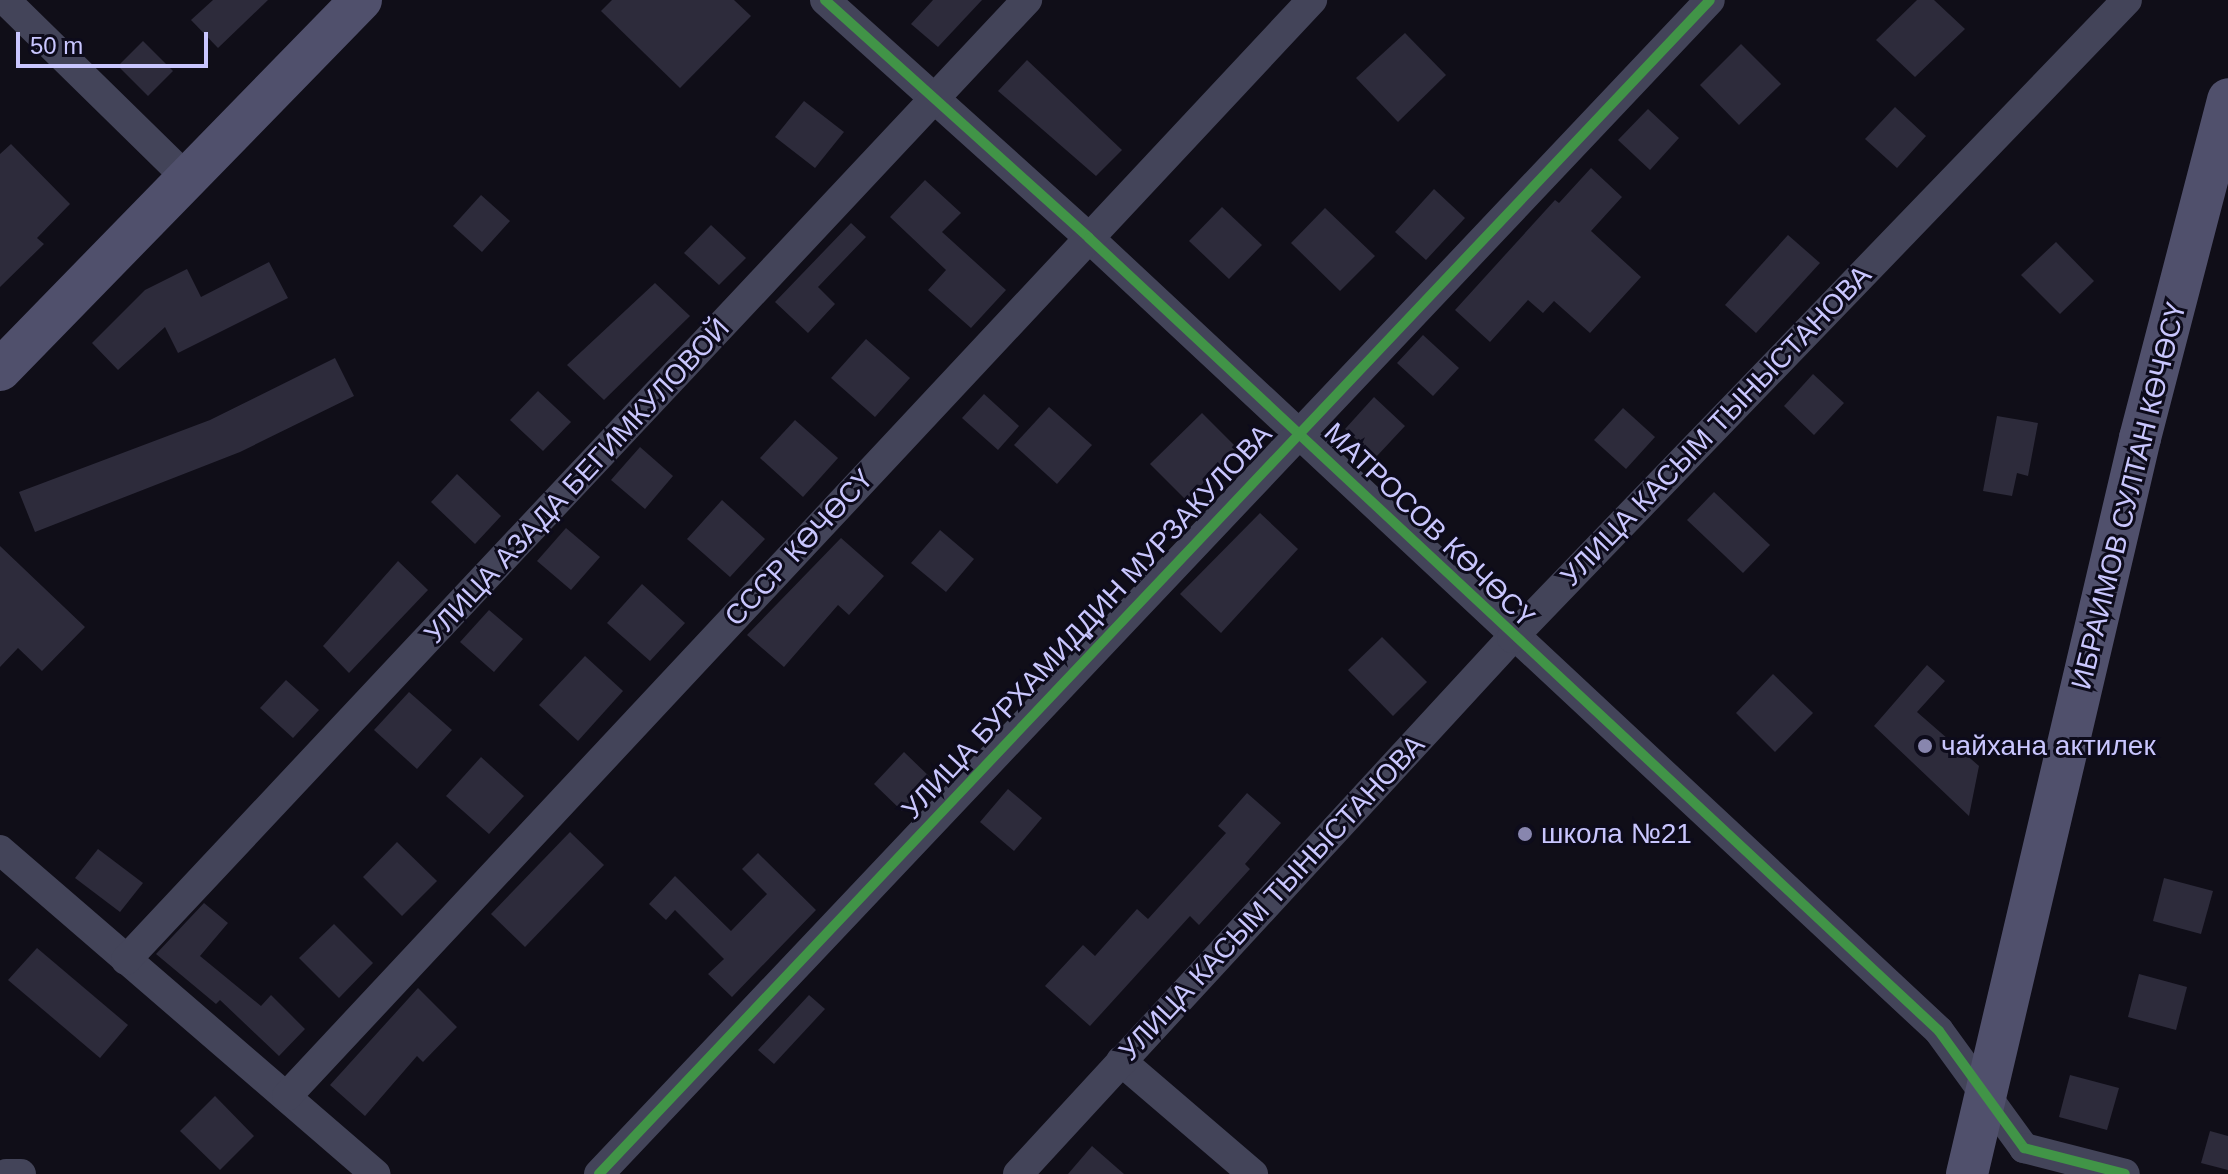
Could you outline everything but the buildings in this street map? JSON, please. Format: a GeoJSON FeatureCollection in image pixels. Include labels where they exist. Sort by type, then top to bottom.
{"type":"FeatureCollection","features":[{"type":"Feature","properties":{"kind":"main road"},"geometry":{"type":"LineString","coordinates":[[0,370],[361,0]]}},
{"type":"Feature","properties":{"kind":"main road","name":"ИБРАИМОВ СУЛТАН КӨЧӨСҮ"},"geometry":{"type":"LineString","coordinates":[[1967,1174],[2140,438],[2228,99]]}},
{"type":"Feature","properties":{"kind":"street"},"geometry":{"type":"LineString","coordinates":[[5,0],[187,178]]}},
{"type":"Feature","properties":{"kind":"street","name":"МАТРОСОВ КӨЧӨСҮ"},"geometry":{"type":"LineString","coordinates":[[825,0],[1089,238],[1512,638],[1939,1031],[2024,1148],[2125,1174]]}},
{"type":"Feature","properties":{"kind":"street","name":"УЛИЦА АЗАДА БЕГИМКУЛОВОЙ"},"geometry":{"type":"LineString","coordinates":[[126,960],[936,101],[1027,0]]}},
{"type":"Feature","properties":{"kind":"street","name":"СССР КӨЧӨСҮ"},"geometry":{"type":"LineString","coordinates":[[287,1096],[1312,0]]}},
{"type":"Feature","properties":{"kind":"street","name":"УЛИЦА БУРХАМИДДИН МУРЗАКУЛОВА"},"geometry":{"type":"LineString","coordinates":[[599,1174],[1710,0]]}},
{"type":"Feature","properties":{"kind":"street","name":"УЛИЦА КАСЫМ ТЫНЫСТАНОВА"},"geometry":{"type":"LineString","coordinates":[[1018,1174],[1512,638],[2127,0]]}},
{"type":"Feature","properties":{"kind":"street"},"geometry":{"type":"LineString","coordinates":[[0,850],[376,1174]]}},
{"type":"Feature","properties":{"kind":"street"},"geometry":{"type":"LineString","coordinates":[[1121,1061],[1253,1174]]}},
{"type":"Feature","properties":{"kind":"street"},"geometry":{"type":"LineString","coordinates":[[6,1174],[21,1174]]}},
{"type":"Feature","properties":{"kind":"cycle path"},"geometry":{"type":"LineString","coordinates":[[825,0],[1089,238],[1939,1031],[2024,1148],[2125,1174]]}},
{"type":"Feature","properties":{"kind":"cycle path"},"geometry":{"type":"LineString","coordinates":[[599,1174],[1710,0]]}},
{"type":"Feature","properties":{"kind":"place","name":"чайхана актилек"},"geometry":{"type":"Point","coordinates":[1925,746]}},
{"type":"Feature","properties":{"kind":"place","name":"школа №21"},"geometry":{"type":"Point","coordinates":[1525,834]}}]}
